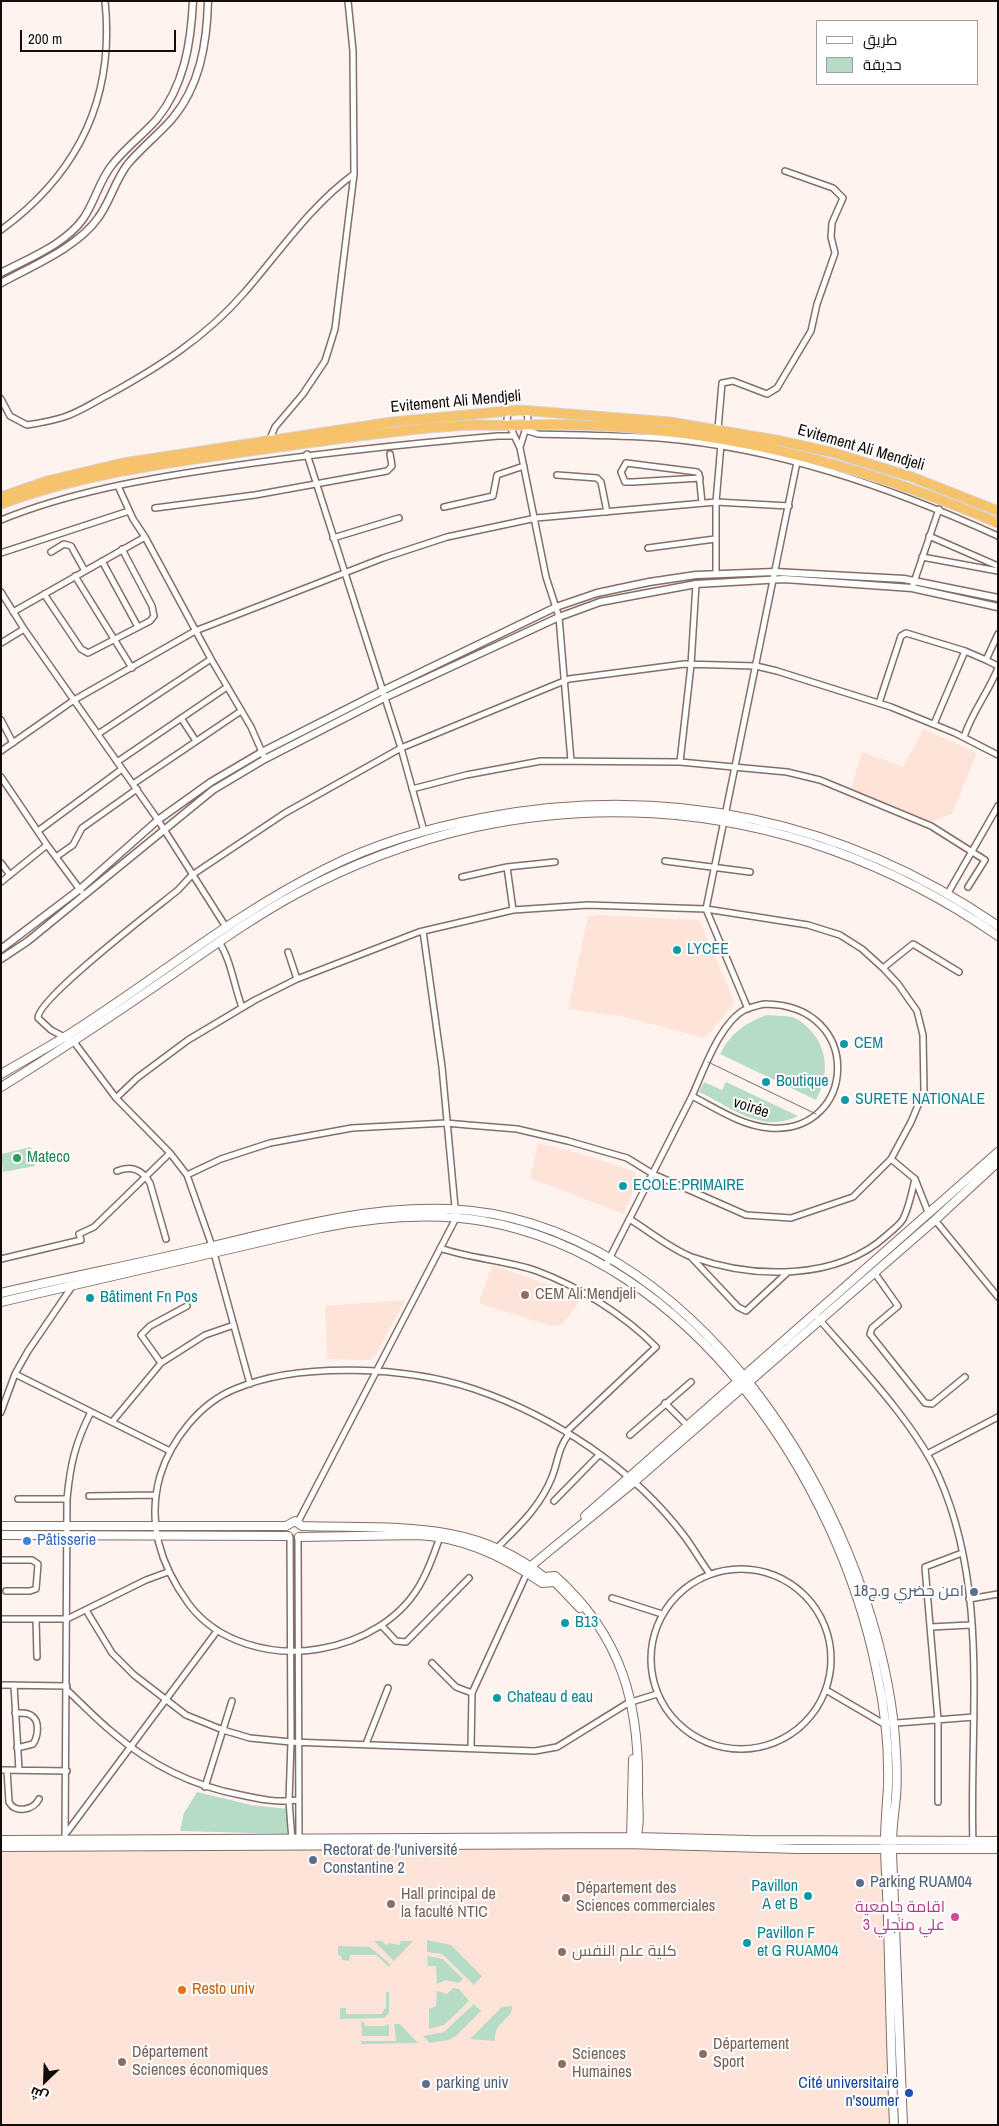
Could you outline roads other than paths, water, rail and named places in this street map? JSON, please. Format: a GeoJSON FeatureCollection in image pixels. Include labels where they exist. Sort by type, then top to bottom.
{"type":"FeatureCollection","features":[{"type":"Feature","properties":{"kind":"highway","name":"Evitement Ali Mendjeli"},"geometry":{"type":"LineString","coordinates":[[1,498],[47,481],[95,469],[392,422],[526,411],[621,417],[718,429],[781,440],[869,463],[921,480],[998,511]]}},
{"type":"Feature","properties":{"kind":"highway","name":"Evitement Ali Mendjeli"},"geometry":{"type":"LineString","coordinates":[[1,504],[50,488],[136,468],[392,432],[453,426],[509,425],[526,427],[551,423],[620,427],[801,455],[908,488],[998,523]]}},
{"type":"Feature","properties":{"kind":"main road"},"geometry":{"type":"LineString","coordinates":[[1,1074],[64,1037],[226,927],[358,854],[424,831],[517,811],[568,806],[672,806],[726,813],[802,831],[843,844],[886,862],[948,893],[998,926]]}},
{"type":"Feature","properties":{"kind":"main road"},"geometry":{"type":"LineString","coordinates":[[1,1087],[74,1042],[284,896],[387,852],[484,824],[592,812],[697,817],[723,821],[793,837],[838,850],[930,893],[998,936]]}},
{"type":"Feature","properties":{"kind":"main road"},"geometry":{"type":"LineString","coordinates":[[529,1570],[570,1533],[575,1526],[632,1480],[743,1383],[817,1317],[928,1212],[998,1152]]}},
{"type":"Feature","properties":{"kind":"main road"},"geometry":{"type":"LineString","coordinates":[[817,1317],[935,1220],[998,1162]]}},
{"type":"Feature","properties":{"kind":"main road"},"geometry":{"type":"LineString","coordinates":[[1,1302],[359,1213],[416,1209],[522,1222],[560,1234],[652,1286],[679,1308],[706,1333],[743,1383],[799,1468],[843,1556],[865,1621],[878,1674],[888,1782],[894,2125]]}},
{"type":"Feature","properties":{"kind":"main road"},"geometry":{"type":"LineString","coordinates":[[1,1294],[77,1274],[213,1250]]}},
{"type":"Feature","properties":{"kind":"main road"},"geometry":{"type":"LineString","coordinates":[[632,1480],[688,1427],[743,1383]]}},
{"type":"Feature","properties":{"kind":"main road"},"geometry":{"type":"LineString","coordinates":[[743,1383],[778,1421],[821,1494],[850,1556],[883,1660],[894,1723],[896,1794],[888,1845],[903,2125]]}},
{"type":"Feature","properties":{"kind":"main road"},"geometry":{"type":"LineString","coordinates":[[1,1526],[286,1526],[292,1521],[300,1524],[433,1530],[468,1537],[497,1548],[529,1570],[542,1583],[556,1582],[594,1626],[620,1675],[629,1702],[633,1763],[633,1839]]}},
{"type":"Feature","properties":{"kind":"main road"},"geometry":{"type":"LineString","coordinates":[[294,1537],[303,1530],[300,1524]]}},
{"type":"Feature","properties":{"kind":"main road"},"geometry":{"type":"LineString","coordinates":[[286,1526],[294,1537]]}},
{"type":"Feature","properties":{"kind":"main road"},"geometry":{"type":"LineString","coordinates":[[1,1535],[294,1537],[363,1534],[440,1537],[480,1549],[529,1570]]}},
{"type":"Feature","properties":{"kind":"main road"},"geometry":{"type":"LineString","coordinates":[[1,1840],[66,1840],[112,1843],[633,1839],[888,1845],[973,1845],[998,1841]]}},
{"type":"Feature","properties":{"kind":"main road"},"geometry":{"type":"LineString","coordinates":[[1,1847],[66,1840]]}},
{"type":"Feature","properties":{"kind":"main road"},"geometry":{"type":"LineString","coordinates":[[973,1845],[998,1849]]}},
{"type":"Feature","properties":{"kind":"street"},"geometry":{"type":"LineString","coordinates":[[1,230],[27,211],[51,186],[68,162],[85,131],[104,75],[108,40],[105,1]]}},
{"type":"Feature","properties":{"kind":"street"},"geometry":{"type":"LineString","coordinates":[[1,272],[56,244],[76,227],[89,208],[111,166],[163,109],[178,82],[187,56],[192,29],[193,1]]}},
{"type":"Feature","properties":{"kind":"street"},"geometry":{"type":"LineString","coordinates":[[1,283],[71,243],[91,227],[105,208],[126,166],[179,109],[193,82],[202,56],[207,29],[208,1]]}},
{"type":"Feature","properties":{"kind":"street"},"geometry":{"type":"LineString","coordinates":[[269,441],[275,427],[304,394],[331,348],[342,281],[354,174],[353,51],[348,1]]}},
{"type":"Feature","properties":{"kind":"street"},"geometry":{"type":"LineString","coordinates":[[718,429],[722,383],[733,381],[767,394],[777,388],[811,331],[817,304],[835,254],[831,237],[832,224],[843,198],[833,188],[785,171]]}},
{"type":"Feature","properties":{"kind":"street"},"geometry":{"type":"LineString","coordinates":[[1,399],[10,416],[18,422],[27,425],[56,419],[71,414],[169,359],[210,329],[243,294],[309,215],[330,193],[354,174]]}},
{"type":"Feature","properties":{"kind":"street"},"geometry":{"type":"LineString","coordinates":[[520,448],[526,427],[526,411]]}},
{"type":"Feature","properties":{"kind":"street"},"geometry":{"type":"LineString","coordinates":[[508,412],[509,425],[520,448],[546,577],[559,617],[571,761]]}},
{"type":"Feature","properties":{"kind":"street"},"geometry":{"type":"LineString","coordinates":[[1,520],[58,500],[118,486],[307,454],[368,447],[514,436]]}},
{"type":"Feature","properties":{"kind":"street"},"geometry":{"type":"LineString","coordinates":[[710,582],[713,574],[716,502],[722,443],[853,477],[938,509],[998,536]]}},
{"type":"Feature","properties":{"kind":"street"},"geometry":{"type":"LineString","coordinates":[[307,454],[400,748],[424,831]]}},
{"type":"Feature","properties":{"kind":"street"},"geometry":{"type":"LineString","coordinates":[[155,508],[315,484],[386,471],[392,466],[390,454]]}},
{"type":"Feature","properties":{"kind":"street"},"geometry":{"type":"LineString","coordinates":[[748,1009],[706,910],[797,462]]}},
{"type":"Feature","properties":{"kind":"street"},"geometry":{"type":"LineString","coordinates":[[700,478],[625,482],[621,472],[626,463],[697,472],[700,478],[702,503]]}},
{"type":"Feature","properties":{"kind":"street"},"geometry":{"type":"LineString","coordinates":[[444,507],[493,496],[497,475],[524,466]]}},
{"type":"Feature","properties":{"kind":"street"},"geometry":{"type":"LineString","coordinates":[[557,475],[597,478],[601,482],[607,512]]}},
{"type":"Feature","properties":{"kind":"street"},"geometry":{"type":"LineString","coordinates":[[118,486],[129,512],[145,537],[195,631],[251,726],[264,756]]}},
{"type":"Feature","properties":{"kind":"street"},"geometry":{"type":"LineString","coordinates":[[1,751],[74,700],[195,631],[344,571],[447,538],[535,518],[716,502],[789,506]]}},
{"type":"Feature","properties":{"kind":"street"},"geometry":{"type":"LineString","coordinates":[[912,588],[938,509]]}},
{"type":"Feature","properties":{"kind":"street"},"geometry":{"type":"LineString","coordinates":[[1,553],[129,512]]}},
{"type":"Feature","properties":{"kind":"street"},"geometry":{"type":"LineString","coordinates":[[333,538],[399,518]]}},
{"type":"Feature","properties":{"kind":"street"},"geometry":{"type":"LineString","coordinates":[[929,536],[998,566]]}},
{"type":"Feature","properties":{"kind":"street"},"geometry":{"type":"LineString","coordinates":[[13,612],[145,537]]}},
{"type":"Feature","properties":{"kind":"street"},"geometry":{"type":"LineString","coordinates":[[648,548],[715,539]]}},
{"type":"Feature","properties":{"kind":"street"},"geometry":{"type":"LineString","coordinates":[[51,552],[64,544],[72,546],[85,571]]}},
{"type":"Feature","properties":{"kind":"street"},"geometry":{"type":"LineString","coordinates":[[44,594],[84,652],[91,654],[138,627],[153,618],[154,612],[122,549]]}},
{"type":"Feature","properties":{"kind":"street"},"geometry":{"type":"LineString","coordinates":[[922,557],[998,571]]}},
{"type":"Feature","properties":{"kind":"street"},"geometry":{"type":"LineString","coordinates":[[102,561],[138,627]]}},
{"type":"Feature","properties":{"kind":"street"},"geometry":{"type":"LineString","coordinates":[[1,959],[28,941],[213,790],[264,756],[382,691],[556,607],[597,593],[649,582],[713,574],[776,572],[914,580],[998,598]]}},
{"type":"Feature","properties":{"kind":"street"},"geometry":{"type":"LineString","coordinates":[[74,576],[132,668]]}},
{"type":"Feature","properties":{"kind":"street"},"geometry":{"type":"LineString","coordinates":[[1,949],[80,889],[158,820],[211,782],[384,698],[559,617],[600,602],[710,582],[774,579],[912,588],[998,607]]}},
{"type":"Feature","properties":{"kind":"street"},"geometry":{"type":"LineString","coordinates":[[680,762],[691,664],[696,584]]}},
{"type":"Feature","properties":{"kind":"street"},"geometry":{"type":"LineString","coordinates":[[1,592],[24,629],[165,830],[226,927]]}},
{"type":"Feature","properties":{"kind":"street"},"geometry":{"type":"LineString","coordinates":[[1,643],[24,629]]}},
{"type":"Feature","properties":{"kind":"street"},"geometry":{"type":"LineString","coordinates":[[879,703],[901,636],[906,633],[965,651],[998,667],[992,683],[971,716],[964,738]]}},
{"type":"Feature","properties":{"kind":"street"},"geometry":{"type":"LineString","coordinates":[[986,660],[998,634]]}},
{"type":"Feature","properties":{"kind":"street"},"geometry":{"type":"LineString","coordinates":[[934,724],[965,651]]}},
{"type":"Feature","properties":{"kind":"street"},"geometry":{"type":"LineString","coordinates":[[98,734],[211,659]]}},
{"type":"Feature","properties":{"kind":"street"},"geometry":{"type":"LineString","coordinates":[[250,1384],[213,1250],[187,1175],[170,1153],[116,1098],[74,1042],[38,1018],[42,1007],[69,980],[178,890],[192,875],[285,813],[400,748],[565,681],[684,664],[756,666],[778,671],[879,703],[934,724],[998,755]]}},
{"type":"Feature","properties":{"kind":"street"},"geometry":{"type":"LineString","coordinates":[[117,762],[227,687]]}},
{"type":"Feature","properties":{"kind":"street"},"geometry":{"type":"LineString","coordinates":[[133,784],[241,711]]}},
{"type":"Feature","properties":{"kind":"street"},"geometry":{"type":"LineString","coordinates":[[181,718],[196,741]]}},
{"type":"Feature","properties":{"kind":"street"},"geometry":{"type":"LineString","coordinates":[[1,720],[13,743]]}},
{"type":"Feature","properties":{"kind":"street"},"geometry":{"type":"LineString","coordinates":[[412,789],[466,774],[541,761],[680,762],[787,772],[820,780],[930,826],[971,851],[985,860],[968,887]]}},
{"type":"Feature","properties":{"kind":"street"},"geometry":{"type":"LineString","coordinates":[[38,831],[122,769]]}},
{"type":"Feature","properties":{"kind":"street"},"geometry":{"type":"LineString","coordinates":[[1,777],[84,896]]}},
{"type":"Feature","properties":{"kind":"street"},"geometry":{"type":"LineString","coordinates":[[56,858],[70,848],[82,828],[137,789]]}},
{"type":"Feature","properties":{"kind":"street"},"geometry":{"type":"LineString","coordinates":[[948,893],[998,806]]}},
{"type":"Feature","properties":{"kind":"street"},"geometry":{"type":"LineString","coordinates":[[1,882],[47,845]]}},
{"type":"Feature","properties":{"kind":"street"},"geometry":{"type":"LineString","coordinates":[[664,861],[750,872]]}},
{"type":"Feature","properties":{"kind":"street"},"geometry":{"type":"LineString","coordinates":[[462,877],[507,867],[554,862]]}},
{"type":"Feature","properties":{"kind":"street"},"geometry":{"type":"LineString","coordinates":[[1,863],[10,874]]}},
{"type":"Feature","properties":{"kind":"street"},"geometry":{"type":"LineString","coordinates":[[507,867],[513,910]]}},
{"type":"Feature","properties":{"kind":"street"},"geometry":{"type":"LineString","coordinates":[[116,1098],[136,1078],[188,1040],[242,1007],[297,979],[424,931],[513,910],[588,905],[706,910],[808,925],[840,936],[862,949],[898,984],[917,1011],[923,1044],[924,1091],[912,1122],[891,1159],[853,1197],[791,1218],[746,1215],[653,1174],[627,1158],[568,1141],[517,1129],[446,1123],[352,1128],[270,1144],[221,1159],[187,1175]]}},
{"type":"Feature","properties":{"kind":"street"},"geometry":{"type":"LineString","coordinates":[[300,1524],[440,1248],[454,1214],[442,1068],[424,931]]}},
{"type":"Feature","properties":{"kind":"street"},"geometry":{"type":"LineString","coordinates":[[219,942],[227,954],[230,974],[242,1007]]}},
{"type":"Feature","properties":{"kind":"street"},"geometry":{"type":"LineString","coordinates":[[883,968],[913,944],[959,972]]}},
{"type":"Feature","properties":{"kind":"street"},"geometry":{"type":"LineString","coordinates":[[288,952],[297,979]]}},
{"type":"Feature","properties":{"kind":"street","name":"voirée"},"geometry":{"type":"LineString","coordinates":[[766,1004],[784,1004],[802,1010],[817,1020],[829,1035],[836,1052],[838,1071],[832,1095],[814,1116],[800,1124],[785,1128],[754,1125],[692,1096],[717,1043],[731,1023],[748,1009],[766,1004]]}},
{"type":"Feature","properties":{"kind":"street"},"geometry":{"type":"LineString","coordinates":[[608,1262],[631,1220],[692,1096]]}},
{"type":"Feature","properties":{"kind":"street"},"geometry":{"type":"LineString","coordinates":[[1,1259],[81,1240],[79,1234],[94,1227],[170,1153]]}},
{"type":"Feature","properties":{"kind":"street"},"geometry":{"type":"LineString","coordinates":[[891,1159],[915,1179],[928,1212]]}},
{"type":"Feature","properties":{"kind":"street"},"geometry":{"type":"LineString","coordinates":[[117,1171],[125,1168],[136,1168],[146,1176],[150,1183],[166,1239]]}},
{"type":"Feature","properties":{"kind":"street"},"geometry":{"type":"LineString","coordinates":[[691,1257],[740,1269],[788,1272],[820,1268],[852,1257],[876,1245],[903,1220],[915,1179]]}},
{"type":"Feature","properties":{"kind":"street"},"geometry":{"type":"LineString","coordinates":[[631,1220],[691,1257],[738,1307],[746,1312],[788,1272]]}},
{"type":"Feature","properties":{"kind":"street"},"geometry":{"type":"LineString","coordinates":[[935,1220],[998,1297]]}},
{"type":"Feature","properties":{"kind":"street"},"geometry":{"type":"LineString","coordinates":[[440,1248],[536,1271],[583,1293],[643,1334],[656,1347],[567,1433],[561,1444],[553,1475],[536,1508],[497,1548]]}},
{"type":"Feature","properties":{"kind":"street"},"geometry":{"type":"LineString","coordinates":[[874,1272],[898,1306],[872,1328],[870,1334],[926,1402],[932,1404],[965,1377]]}},
{"type":"Feature","properties":{"kind":"street"},"geometry":{"type":"LineString","coordinates":[[1,1412],[15,1374],[28,1351],[73,1285],[77,1274]]}},
{"type":"Feature","properties":{"kind":"street"},"geometry":{"type":"LineString","coordinates":[[161,1363],[141,1335],[150,1326],[187,1306]]}},
{"type":"Feature","properties":{"kind":"street"},"geometry":{"type":"LineString","coordinates":[[817,1317],[906,1422],[927,1454],[945,1494],[962,1553],[969,1599],[974,1717],[973,1845]]}},
{"type":"Feature","properties":{"kind":"street"},"geometry":{"type":"LineString","coordinates":[[112,1422],[161,1363],[206,1335],[234,1325]]}},
{"type":"Feature","properties":{"kind":"street"},"geometry":{"type":"LineString","coordinates":[[440,1537],[423,1580],[416,1592],[382,1626],[345,1644],[299,1651],[255,1647],[217,1631],[193,1611],[168,1572],[156,1537],[154,1526],[156,1495],[164,1464],[170,1451],[192,1421],[214,1401],[234,1389],[303,1374],[378,1370],[433,1378],[475,1390],[567,1433],[599,1454],[632,1480],[684,1536],[710,1574]]}},
{"type":"Feature","properties":{"kind":"street"},"geometry":{"type":"LineString","coordinates":[[15,1374],[170,1451]]}},
{"type":"Feature","properties":{"kind":"street"},"geometry":{"type":"LineString","coordinates":[[630,1435],[691,1382]]}},
{"type":"Feature","properties":{"kind":"street"},"geometry":{"type":"LineString","coordinates":[[666,1403],[688,1427]]}},
{"type":"Feature","properties":{"kind":"street"},"geometry":{"type":"LineString","coordinates":[[66,1840],[66,1499],[70,1464],[76,1445],[91,1412]]}},
{"type":"Feature","properties":{"kind":"street"},"geometry":{"type":"LineString","coordinates":[[927,1454],[998,1417]]}},
{"type":"Feature","properties":{"kind":"street"},"geometry":{"type":"LineString","coordinates":[[554,1501],[599,1454]]}},
{"type":"Feature","properties":{"kind":"street"},"geometry":{"type":"LineString","coordinates":[[89,1496],[156,1495]]}},
{"type":"Feature","properties":{"kind":"street"},"geometry":{"type":"LineString","coordinates":[[18,1499],[66,1499]]}},
{"type":"Feature","properties":{"kind":"street"},"geometry":{"type":"LineString","coordinates":[[294,1537],[289,1651],[297,1800],[296,1842]]}},
{"type":"Feature","properties":{"kind":"street"},"geometry":{"type":"LineString","coordinates":[[294,1537],[299,1651],[294,1742],[288,1801],[296,1842]]}},
{"type":"Feature","properties":{"kind":"street"},"geometry":{"type":"LineString","coordinates":[[938,1802],[938,1720],[925,1567],[962,1553]]}},
{"type":"Feature","properties":{"kind":"street"},"geometry":{"type":"LineString","coordinates":[[1,1560],[32,1560],[38,1564],[36,1589],[32,1591],[6,1591]]}},
{"type":"Feature","properties":{"kind":"street"},"geometry":{"type":"LineString","coordinates":[[733,1569],[763,1572],[790,1584],[808,1600],[822,1620],[829,1642],[830,1666],[826,1690],[814,1711],[797,1730],[767,1745],[743,1749],[719,1746],[692,1734],[675,1721],[657,1694],[651,1671],[650,1653],[653,1636],[662,1614],[682,1590],[710,1574],[733,1569]]}},
{"type":"Feature","properties":{"kind":"street"},"geometry":{"type":"LineString","coordinates":[[471,1748],[472,1693],[529,1570]]}},
{"type":"Feature","properties":{"kind":"street"},"geometry":{"type":"LineString","coordinates":[[1,1619],[67,1619],[146,1580],[168,1572]]}},
{"type":"Feature","properties":{"kind":"street"},"geometry":{"type":"LineString","coordinates":[[382,1626],[396,1641],[406,1642],[469,1578]]}},
{"type":"Feature","properties":{"kind":"street"},"geometry":{"type":"LineString","coordinates":[[969,1599],[998,1594]]}},
{"type":"Feature","properties":{"kind":"street"},"geometry":{"type":"LineString","coordinates":[[612,1598],[662,1614]]}},
{"type":"Feature","properties":{"kind":"street"},"geometry":{"type":"LineString","coordinates":[[86,1610],[102,1638],[119,1661],[166,1701],[186,1715],[223,1730],[250,1738],[294,1742],[535,1752],[557,1747],[629,1702],[657,1694]]}},
{"type":"Feature","properties":{"kind":"street"},"geometry":{"type":"LineString","coordinates":[[36,1619],[37,1657]]}},
{"type":"Feature","properties":{"kind":"street"},"geometry":{"type":"LineString","coordinates":[[931,1628],[970,1625]]}},
{"type":"Feature","properties":{"kind":"street"},"geometry":{"type":"LineString","coordinates":[[66,1840],[80,1815],[217,1631]]}},
{"type":"Feature","properties":{"kind":"street"},"geometry":{"type":"LineString","coordinates":[[432,1663],[451,1683],[472,1693]]}},
{"type":"Feature","properties":{"kind":"street"},"geometry":{"type":"LineString","coordinates":[[1,1685],[67,1688],[131,1747],[161,1766],[205,1787],[252,1798],[297,1800]]}},
{"type":"Feature","properties":{"kind":"street"},"geometry":{"type":"LineString","coordinates":[[14,1686],[18,1770]]}},
{"type":"Feature","properties":{"kind":"street"},"geometry":{"type":"LineString","coordinates":[[366,1744],[388,1688]]}},
{"type":"Feature","properties":{"kind":"street"},"geometry":{"type":"LineString","coordinates":[[826,1690],[884,1724],[974,1717]]}},
{"type":"Feature","properties":{"kind":"street"},"geometry":{"type":"LineString","coordinates":[[205,1787],[232,1701]]}},
{"type":"Feature","properties":{"kind":"street"},"geometry":{"type":"LineString","coordinates":[[15,1713],[31,1715],[35,1718],[37,1726],[36,1739],[33,1744],[28,1747],[18,1748]]}},
{"type":"Feature","properties":{"kind":"street"},"geometry":{"type":"LineString","coordinates":[[39,1799],[36,1805],[29,1808],[16,1809],[11,1807],[4,1770],[67,1771]]}},
{"type":"Feature","properties":{"kind":"street"},"geometry":{"type":"LineString","coordinates":[[67,1810],[80,1815]]}},
{"type":"Feature","properties":{"kind":"tram line"},"geometry":{"type":"LineString","coordinates":[[708,1062],[816,1114]]}},
{"type":"Feature","properties":{"kind":"place","name":"LYCEE"},"geometry":{"type":"Point","coordinates":[677,950]}},
{"type":"Feature","properties":{"kind":"place","name":"CEM"},"geometry":{"type":"Point","coordinates":[844,1044]}},
{"type":"Feature","properties":{"kind":"place","name":"Boutique"},"geometry":{"type":"Point","coordinates":[766,1082]}},
{"type":"Feature","properties":{"kind":"place","name":"SURETE NATIONALE"},"geometry":{"type":"Point","coordinates":[845,1100]}},
{"type":"Feature","properties":{"kind":"place","name":"Mateco"},"geometry":{"type":"Point","coordinates":[17,1158]}},
{"type":"Feature","properties":{"kind":"place","name":"ECOLE PRIMAIRE"},"geometry":{"type":"Point","coordinates":[623,1186]}},
{"type":"Feature","properties":{"kind":"place","name":"CEM Ali Mendjeli"},"geometry":{"type":"Point","coordinates":[525,1295]}},
{"type":"Feature","properties":{"kind":"place","name":"Bâtiment Fn Pos"},"geometry":{"type":"Point","coordinates":[90,1298]}},
{"type":"Feature","properties":{"kind":"place","name":"Pâtisserie"},"geometry":{"type":"Point","coordinates":[27,1541]}},
{"type":"Feature","properties":{"kind":"place","name":"امن حضري و.ج18"},"geometry":{"type":"Point","coordinates":[974,1592]}},
{"type":"Feature","properties":{"kind":"place","name":"B13"},"geometry":{"type":"Point","coordinates":[565,1623]}},
{"type":"Feature","properties":{"kind":"place","name":"Chateau d eau"},"geometry":{"type":"Point","coordinates":[497,1698]}},
{"type":"Feature","properties":{"kind":"place","name":"Rectorat de l'université Constantine 2"},"geometry":{"type":"Point","coordinates":[313,1860]}},
{"type":"Feature","properties":{"kind":"place","name":"Parking RUAM04"},"geometry":{"type":"Point","coordinates":[860,1883]}},
{"type":"Feature","properties":{"kind":"place","name":"Pavillon A et B"},"geometry":{"type":"Point","coordinates":[808,1896]}},
{"type":"Feature","properties":{"kind":"place","name":"Département des Sciences commerciales"},"geometry":{"type":"Point","coordinates":[566,1898]}},
{"type":"Feature","properties":{"kind":"place","name":"Hall principal de la faculté NTIC"},"geometry":{"type":"Point","coordinates":[391,1904]}},
{"type":"Feature","properties":{"kind":"place","name":"اقامة جامعية علي منجلي 3"},"geometry":{"type":"Point","coordinates":[955,1917]}},
{"type":"Feature","properties":{"kind":"place","name":"Pavillon F et G RUAM04"},"geometry":{"type":"Point","coordinates":[747,1943]}},
{"type":"Feature","properties":{"kind":"place","name":"كلية علم النفس"},"geometry":{"type":"Point","coordinates":[562,1952]}},
{"type":"Feature","properties":{"kind":"place","name":"Resto univ"},"geometry":{"type":"Point","coordinates":[182,1990]}},
{"type":"Feature","properties":{"kind":"place","name":"Département Sport"},"geometry":{"type":"Point","coordinates":[703,2054]}},
{"type":"Feature","properties":{"kind":"place","name":"Département Sciences économiques"},"geometry":{"type":"Point","coordinates":[122,2062]}},
{"type":"Feature","properties":{"kind":"place","name":"Sciences Humaines"},"geometry":{"type":"Point","coordinates":[562,2064]}},
{"type":"Feature","properties":{"kind":"place","name":"parking univ"},"geometry":{"type":"Point","coordinates":[426,2084]}},
{"type":"Feature","properties":{"kind":"place","name":"Cité universitaire n'soumer"},"geometry":{"type":"Point","coordinates":[909,2093]}}]}
